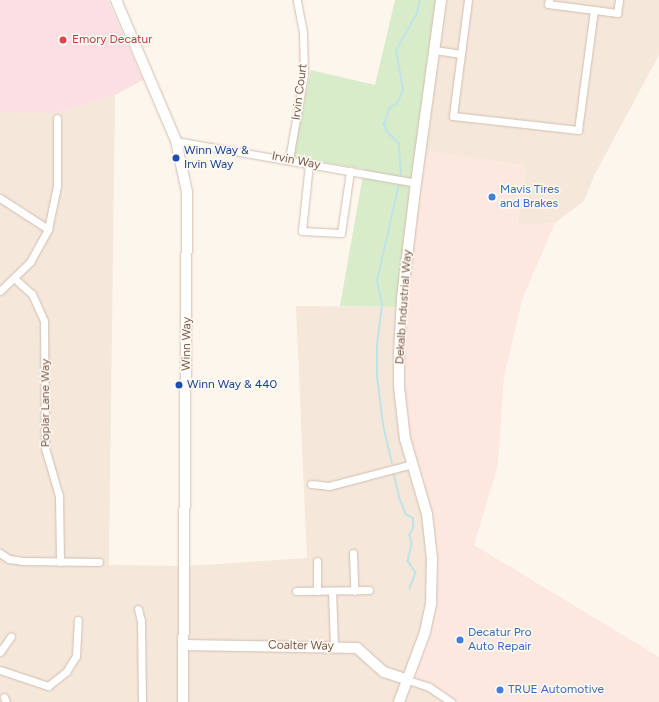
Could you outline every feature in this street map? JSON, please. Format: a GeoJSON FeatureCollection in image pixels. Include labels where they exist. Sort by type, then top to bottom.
{"type":"FeatureCollection","features":[{"type":"Feature","properties":{"kind":"street","name":"Winn Way"},"geometry":{"type":"LineString","coordinates":[[116,0],[176,140],[185,177],[189,214],[183,702]]}},
{"type":"Feature","properties":{"kind":"street","name":"Irvin Court"},"geometry":{"type":"LineString","coordinates":[[289,159],[304,74],[303,32],[297,0]]}},
{"type":"Feature","properties":{"kind":"street","name":"Dekalb Industrial Way"},"geometry":{"type":"LineString","coordinates":[[399,702],[425,632],[431,604],[432,559],[427,514],[412,464],[401,410],[399,354],[402,298],[416,183],[442,0]]}},
{"type":"Feature","properties":{"kind":"street"},"geometry":{"type":"LineString","coordinates":[[468,0],[453,116],[578,130],[594,10]]}},
{"type":"Feature","properties":{"kind":"street"},"geometry":{"type":"LineString","coordinates":[[549,0],[548,4],[617,13],[619,0]]}},
{"type":"Feature","properties":{"kind":"street"},"geometry":{"type":"LineString","coordinates":[[435,50],[461,54]]}},
{"type":"Feature","properties":{"kind":"street"},"geometry":{"type":"LineString","coordinates":[[0,291],[30,262],[48,229],[57,186],[57,118]]}},
{"type":"Feature","properties":{"kind":"street","name":"Irvin Way"},"geometry":{"type":"LineString","coordinates":[[176,140],[289,159],[416,183]]}},
{"type":"Feature","properties":{"kind":"street"},"geometry":{"type":"LineString","coordinates":[[309,164],[302,231],[341,233],[350,171]]}},
{"type":"Feature","properties":{"kind":"street"},"geometry":{"type":"LineString","coordinates":[[0,198],[48,229]]}},
{"type":"Feature","properties":{"kind":"street","name":"Poplar Lane Way"},"geometry":{"type":"LineString","coordinates":[[14,278],[32,294],[44,321],[45,448],[59,496],[60,562]]}},
{"type":"Feature","properties":{"kind":"street"},"geometry":{"type":"LineString","coordinates":[[311,484],[329,486],[412,464]]}},
{"type":"Feature","properties":{"kind":"street"},"geometry":{"type":"LineString","coordinates":[[353,552],[354,591]]}},
{"type":"Feature","properties":{"kind":"street"},"geometry":{"type":"LineString","coordinates":[[0,553],[15,560],[99,562]]}},
{"type":"Feature","properties":{"kind":"street"},"geometry":{"type":"LineString","coordinates":[[317,561],[317,591]]}},
{"type":"Feature","properties":{"kind":"street"},"geometry":{"type":"LineString","coordinates":[[296,590],[332,592],[369,590]]}},
{"type":"Feature","properties":{"kind":"street"},"geometry":{"type":"LineString","coordinates":[[332,592],[334,646]]}},
{"type":"Feature","properties":{"kind":"street"},"geometry":{"type":"LineString","coordinates":[[138,609],[141,621],[142,702]]}},
{"type":"Feature","properties":{"kind":"street"},"geometry":{"type":"LineString","coordinates":[[0,670],[48,686],[66,672],[76,656],[78,620]]}},
{"type":"Feature","properties":{"kind":"street"},"geometry":{"type":"LineString","coordinates":[[0,652],[11,636]]}},
{"type":"Feature","properties":{"kind":"street","name":"Coalter Way"},"geometry":{"type":"LineString","coordinates":[[184,645],[334,646],[357,648],[384,672],[408,680]]}},
{"type":"Feature","properties":{"kind":"street"},"geometry":{"type":"LineString","coordinates":[[408,680],[429,687],[451,702]]}},
{"type":"Feature","properties":{"kind":"shaded area","name":"Emory Decatur"},"geometry":{"type":"Polygon","coordinates":[[[0,0],[108,0],[143,80],[115,95],[59,113],[0,112],[0,0]]]}},
{"type":"Feature","properties":{"kind":"shaded area"},"geometry":{"type":"Polygon","coordinates":[[[444,0],[659,0],[659,55],[595,174],[584,201],[555,223],[517,226],[526,166],[421,150],[444,0]]]}},
{"type":"Feature","properties":{"kind":"shaded area"},"geometry":{"type":"Polygon","coordinates":[[[115,95],[109,565],[187,566],[307,558],[296,306],[403,307],[415,491],[426,534],[454,702],[0,702],[0,112],[59,113],[115,95]]]}},
{"type":"Feature","properties":{"kind":"shaded area"},"geometry":{"type":"Polygon","coordinates":[[[421,150],[526,166],[517,225],[555,223],[522,300],[504,377],[498,465],[474,545],[659,657],[659,702],[454,702],[407,679],[429,608],[432,582],[426,534],[415,491],[399,394],[403,307],[421,150]]]}},
{"type":"Feature","properties":{"kind":"green space"},"geometry":{"type":"Polygon","coordinates":[[[395,0],[444,0],[403,307],[340,306],[364,169],[292,157],[311,70],[375,85],[395,0]]]}},
{"type":"Feature","properties":{"kind":"waterway"},"geometry":{"type":"LineString","coordinates":[[401,175],[399,144],[387,132],[384,125],[389,109],[398,102],[403,90],[396,51],[417,13],[420,0]]}},
{"type":"Feature","properties":{"kind":"waterway"},"geometry":{"type":"LineString","coordinates":[[392,464],[383,425],[377,376],[377,345],[382,305],[377,281],[399,184]]}},
{"type":"Feature","properties":{"kind":"waterway"},"geometry":{"type":"LineString","coordinates":[[394,473],[400,499],[406,514],[413,518],[414,527],[410,535],[412,544],[408,561],[416,573],[410,589]]}},
{"type":"Feature","properties":{"kind":"place","name":"Emory Decatur"},"geometry":{"type":"Point","coordinates":[63,40]}},
{"type":"Feature","properties":{"kind":"place","name":"Winn Way & Irvin Way"},"geometry":{"type":"Point","coordinates":[176,158]}},
{"type":"Feature","properties":{"kind":"place","name":"Mavis Tires and Brakes"},"geometry":{"type":"Point","coordinates":[492,197]}},
{"type":"Feature","properties":{"kind":"place","name":"Winn Way & 440"},"geometry":{"type":"Point","coordinates":[179,385]}},
{"type":"Feature","properties":{"kind":"place","name":"Decatur Pro Auto Repair"},"geometry":{"type":"Point","coordinates":[460,640]}},
{"type":"Feature","properties":{"kind":"place","name":"TRUE Automotive"},"geometry":{"type":"Point","coordinates":[500,690]}}]}
